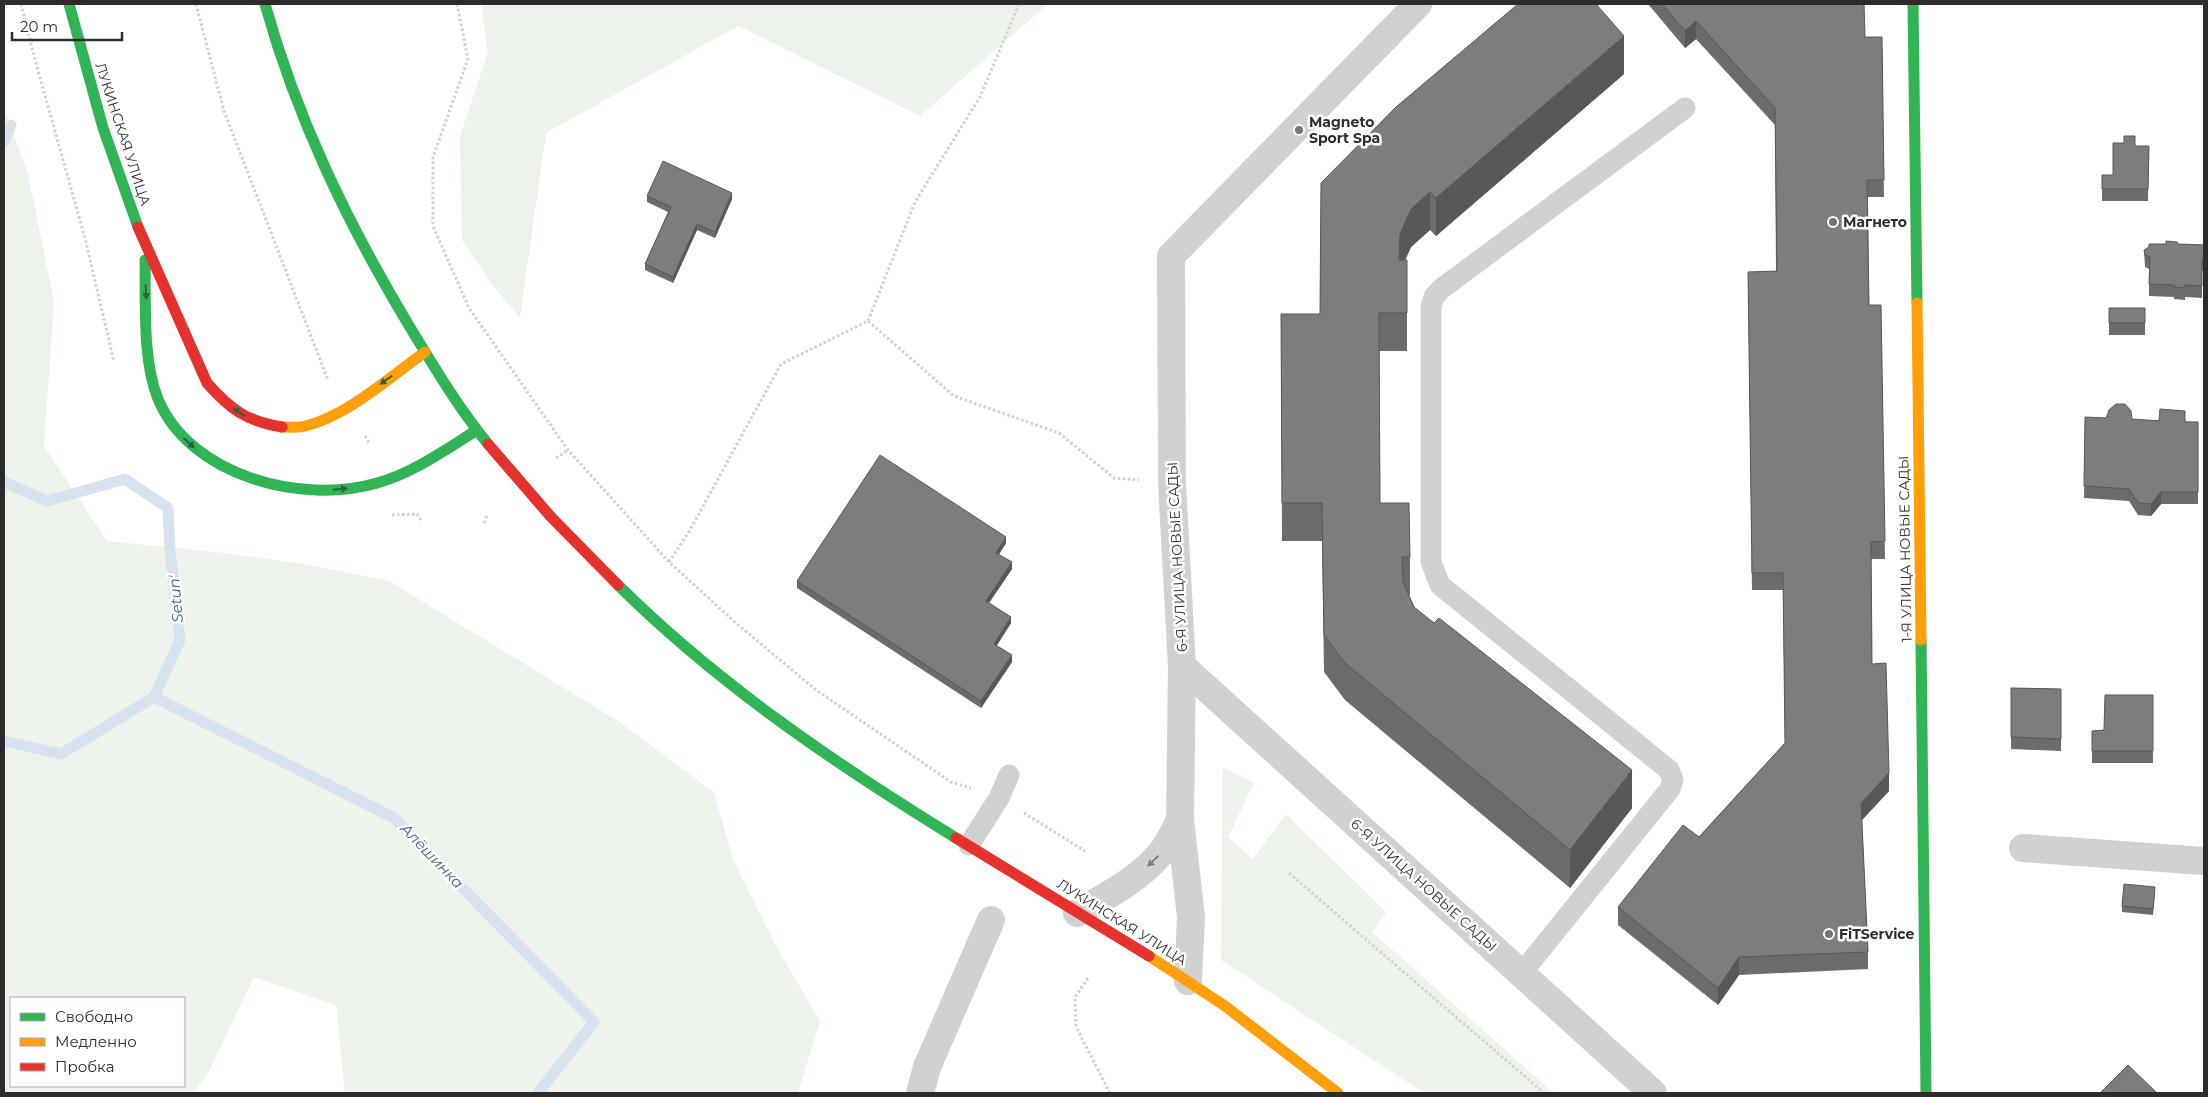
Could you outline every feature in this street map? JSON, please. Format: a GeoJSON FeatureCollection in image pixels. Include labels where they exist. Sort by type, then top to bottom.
{"type":"FeatureCollection","features":[{"type":"Feature","properties":{"kind":"street","name":"ЛУКИНСКАЯ УЛИЦА"},"geometry":{"type":"LineString","coordinates":[[69,4],[103,128],[144,244],[207,383],[224,402],[251,419],[264,424],[282,427],[303,426],[322,421],[347,408],[425,352]]}},
{"type":"Feature","properties":{"kind":"street","name":"ЛУКИНСКАЯ УЛИЦА"},"geometry":{"type":"LineString","coordinates":[[265,4],[285,75],[338,203],[425,352],[477,430],[569,536],[628,597],[732,686],[800,736],[880,790],[1188,981],[1338,1093]]}},
{"type":"Feature","properties":{"kind":"street","name":"6-Я УЛИЦА НОВЫЕ САДЫ"},"geometry":{"type":"LineString","coordinates":[[1418,4],[1171,256],[1172,484],[1182,666],[1653,1093]]}},
{"type":"Feature","properties":{"kind":"street","name":"1-Я УЛИЦА НОВЫЕ САДЫ"},"geometry":{"type":"LineString","coordinates":[[1913,4],[1926,1093]]}},
{"type":"Feature","properties":{"kind":"street","name":"ЛУКИНСКАЯ УЛИЦА"},"geometry":{"type":"LineString","coordinates":[[144,244],[150,375],[169,422],[185,440],[208,459],[258,480],[290,488],[318,491],[363,487],[392,477],[429,460],[477,430]]}},
{"type":"Feature","properties":{"kind":"street"},"geometry":{"type":"LineString","coordinates":[[1182,666],[1180,820],[1191,918],[1188,981]]}},
{"type":"Feature","properties":{"kind":"street"},"geometry":{"type":"LineString","coordinates":[[1077,913],[1132,879],[1148,866],[1161,853],[1180,820]]}},
{"type":"Feature","properties":{"kind":"street"},"geometry":{"type":"LineString","coordinates":[[2023,848],[2204,860]]}},
{"type":"Feature","properties":{"kind":"street"},"geometry":{"type":"LineString","coordinates":[[920,1093],[927,1067],[991,920]]}},
{"type":"Feature","properties":{"kind":"lane"},"geometry":{"type":"LineString","coordinates":[[1521,974],[1670,789],[1673,780],[1669,770],[1440,585],[1431,562],[1431,307],[1434,297],[1441,289],[1685,108]]}},
{"type":"Feature","properties":{"kind":"lane"},"geometry":{"type":"LineString","coordinates":[[968,845],[999,798],[1009,774]]}},
{"type":"Feature","properties":{"kind":"path"},"geometry":{"type":"LineString","coordinates":[[196,4],[224,111],[331,385]]}},
{"type":"Feature","properties":{"kind":"path"},"geometry":{"type":"LineString","coordinates":[[457,4],[468,59],[433,157],[433,226],[469,308],[568,450],[668,562],[736,623],[816,690],[951,782],[999,798],[1085,851]]}},
{"type":"Feature","properties":{"kind":"path"},"geometry":{"type":"LineString","coordinates":[[668,562],[690,530],[781,364],[868,321],[914,202],[980,97],[1019,4]]}},
{"type":"Feature","properties":{"kind":"path"},"geometry":{"type":"LineString","coordinates":[[868,321],[954,396],[1059,433],[1114,478],[1172,484]]}},
{"type":"Feature","properties":{"kind":"path"},"geometry":{"type":"LineString","coordinates":[[556,458],[568,450]]}},
{"type":"Feature","properties":{"kind":"path"},"geometry":{"type":"LineString","coordinates":[[417,514],[421,520]]}},
{"type":"Feature","properties":{"kind":"path"},"geometry":{"type":"LineString","coordinates":[[484,523],[487,516]]}},
{"type":"Feature","properties":{"kind":"path"},"geometry":{"type":"LineString","coordinates":[[1289,873],[1544,1093]]}},
{"type":"Feature","properties":{"kind":"path"},"geometry":{"type":"LineString","coordinates":[[1088,978],[1075,997],[1076,1027],[1110,1093]]}},
{"type":"Feature","properties":{"kind":"shaded area"},"geometry":{"type":"Polygon","coordinates":[[[481,4],[1048,4],[920,116],[738,26],[546,133],[520,317],[497,291],[462,240],[460,136],[488,52],[481,4]]]}},
{"type":"Feature","properties":{"kind":"shaded area"},"geometry":{"type":"Polygon","coordinates":[[[4,108],[28,174],[54,301],[44,446],[107,541],[225,553],[304,564],[389,581],[618,721],[714,792],[733,860],[775,944],[820,1021],[798,1093],[345,1093],[336,1005],[254,977],[208,1073],[194,1093],[4,1093],[4,108]]]}},
{"type":"Feature","properties":{"kind":"shaded area"},"geometry":{"type":"Polygon","coordinates":[[[1223,767],[1254,783],[1228,837],[1253,859],[1286,814],[1386,912],[1372,932],[1554,1093],[1424,1093],[1221,960],[1223,767]]]}},
{"type":"Feature","properties":{"kind":"building"},"geometry":{"type":"Polygon","coordinates":[[[1518,4],[1596,4],[1624,36],[1436,198],[1430,192],[1411,209],[1400,234],[1399,260],[1407,260],[1407,313],[1379,313],[1380,503],[1409,503],[1410,557],[1402,557],[1403,582],[1414,607],[1434,623],[1439,618],[1632,770],[1570,850],[1345,663],[1324,635],[1322,503],[1282,503],[1281,314],[1320,314],[1321,183],[1396,107],[1518,4]]]}},
{"type":"Feature","properties":{"kind":"building"},"geometry":{"type":"Polygon","coordinates":[[[1662,4],[1864,4],[1865,37],[1882,37],[1884,180],[1867,180],[1869,305],[1881,305],[1885,541],[1871,542],[1872,664],[1886,663],[1889,773],[1861,803],[1868,952],[1739,957],[1718,988],[1618,907],[1683,825],[1699,837],[1785,743],[1783,573],[1752,573],[1748,272],[1777,271],[1775,108],[1696,21],[1685,31],[1662,4]]]}},
{"type":"Feature","properties":{"kind":"building"},"geometry":{"type":"Polygon","coordinates":[[[2124,136],[2135,136],[2135,146],[2149,146],[2148,189],[2102,189],[2102,175],[2113,175],[2113,143],[2124,143],[2124,136]]]}},
{"type":"Feature","properties":{"kind":"building"},"geometry":{"type":"Polygon","coordinates":[[[663,161],[732,193],[715,232],[697,224],[673,277],[645,264],[671,207],[647,196],[663,161]]]}},
{"type":"Feature","properties":{"kind":"building"},"geometry":{"type":"Polygon","coordinates":[[[2166,241],[2177,242],[2178,244],[2204,245],[2202,286],[2185,285],[2185,288],[2174,287],[2174,285],[2149,284],[2150,257],[2145,255],[2144,250],[2149,247],[2149,244],[2166,244],[2166,241]]]}},
{"type":"Feature","properties":{"kind":"building"},"geometry":{"type":"Polygon","coordinates":[[[2109,308],[2145,308],[2145,323],[2109,323],[2109,308]]]}},
{"type":"Feature","properties":{"kind":"building"},"geometry":{"type":"Polygon","coordinates":[[[2116,404],[2125,404],[2131,411],[2132,419],[2159,421],[2160,409],[2185,411],[2185,422],[2198,422],[2198,492],[2161,492],[2151,504],[2138,503],[2129,489],[2084,486],[2085,417],[2106,418],[2109,410],[2116,404]]]}},
{"type":"Feature","properties":{"kind":"building"},"geometry":{"type":"Polygon","coordinates":[[[880,455],[1006,537],[996,553],[1012,562],[986,601],[1011,617],[994,644],[1012,655],[981,701],[797,581],[880,455]]]}},
{"type":"Feature","properties":{"kind":"building"},"geometry":{"type":"Polygon","coordinates":[[[2011,688],[2061,689],[2061,739],[2011,737],[2011,688]]]}},
{"type":"Feature","properties":{"kind":"building"},"geometry":{"type":"Polygon","coordinates":[[[2105,695],[2153,695],[2153,751],[2092,751],[2092,731],[2104,730],[2105,695]]]}},
{"type":"Feature","properties":{"kind":"building"},"geometry":{"type":"Polygon","coordinates":[[[2124,884],[2155,887],[2153,909],[2122,906],[2124,884]]]}},
{"type":"Feature","properties":{"kind":"building"},"geometry":{"type":"Polygon","coordinates":[[[2128,1065],[2157,1093],[2100,1093],[2128,1065]]]}},
{"type":"Feature","properties":{"kind":"waterway","name":"Setun'"},"geometry":{"type":"LineString","coordinates":[[4,141],[11,125]]}},
{"type":"Feature","properties":{"kind":"waterway","name":"Setun'"},"geometry":{"type":"LineString","coordinates":[[4,482],[47,501],[125,479],[168,508],[170,551],[180,640],[154,697],[61,754],[4,741]]}},
{"type":"Feature","properties":{"kind":"waterway","name":"Алёшинка"},"geometry":{"type":"LineString","coordinates":[[154,697],[394,818],[594,1022],[538,1093]]}},
{"type":"Feature","properties":{"kind":"traffic: fast"},"geometry":{"type":"LineString","coordinates":[[69,4],[103,128],[138,227]]}},
{"type":"Feature","properties":{"kind":"traffic: fast"},"geometry":{"type":"LineString","coordinates":[[265,4],[292,88],[308,129],[344,208],[364,247],[417,339],[456,400],[488,444]]}},
{"type":"Feature","properties":{"kind":"traffic: fast"},"geometry":{"type":"LineString","coordinates":[[1913,4],[1917,303]]}},
{"type":"Feature","properties":{"kind":"traffic: fast"},"geometry":{"type":"LineString","coordinates":[[145,260],[147,349],[149,366],[158,399],[174,426],[195,448],[222,465],[251,478],[283,486],[316,490],[347,489],[390,479],[428,460],[477,430]]}},
{"type":"Feature","properties":{"kind":"traffic: fast"},"geometry":{"type":"LineString","coordinates":[[618,585],[697,656],[780,721],[823,752],[956,838]]}},
{"type":"Feature","properties":{"kind":"traffic: fast"},"geometry":{"type":"LineString","coordinates":[[1921,640],[1926,1093]]}},
{"type":"Feature","properties":{"kind":"traffic: slow"},"geometry":{"type":"LineString","coordinates":[[1917,303],[1921,640]]}},
{"type":"Feature","properties":{"kind":"traffic: slow"},"geometry":{"type":"LineString","coordinates":[[282,427],[305,426],[337,414],[368,395],[425,352]]}},
{"type":"Feature","properties":{"kind":"traffic: slow"},"geometry":{"type":"LineString","coordinates":[[1149,956],[1225,1006],[1338,1093]]}},
{"type":"Feature","properties":{"kind":"traffic: jam"},"geometry":{"type":"LineString","coordinates":[[138,227],[207,383],[240,413],[249,418],[282,427]]}},
{"type":"Feature","properties":{"kind":"traffic: jam"},"geometry":{"type":"LineString","coordinates":[[488,444],[551,517],[618,585]]}},
{"type":"Feature","properties":{"kind":"traffic: jam"},"geometry":{"type":"LineString","coordinates":[[956,838],[1149,956]]}},
{"type":"Feature","properties":{"kind":"place","name":"Magneto Sport Spa"},"geometry":{"type":"Point","coordinates":[1299,130]}},
{"type":"Feature","properties":{"kind":"place","name":"Магнето"},"geometry":{"type":"Point","coordinates":[1833,222]}},
{"type":"Feature","properties":{"kind":"place","name":"FiTService"},"geometry":{"type":"Point","coordinates":[1829,934]}}]}
